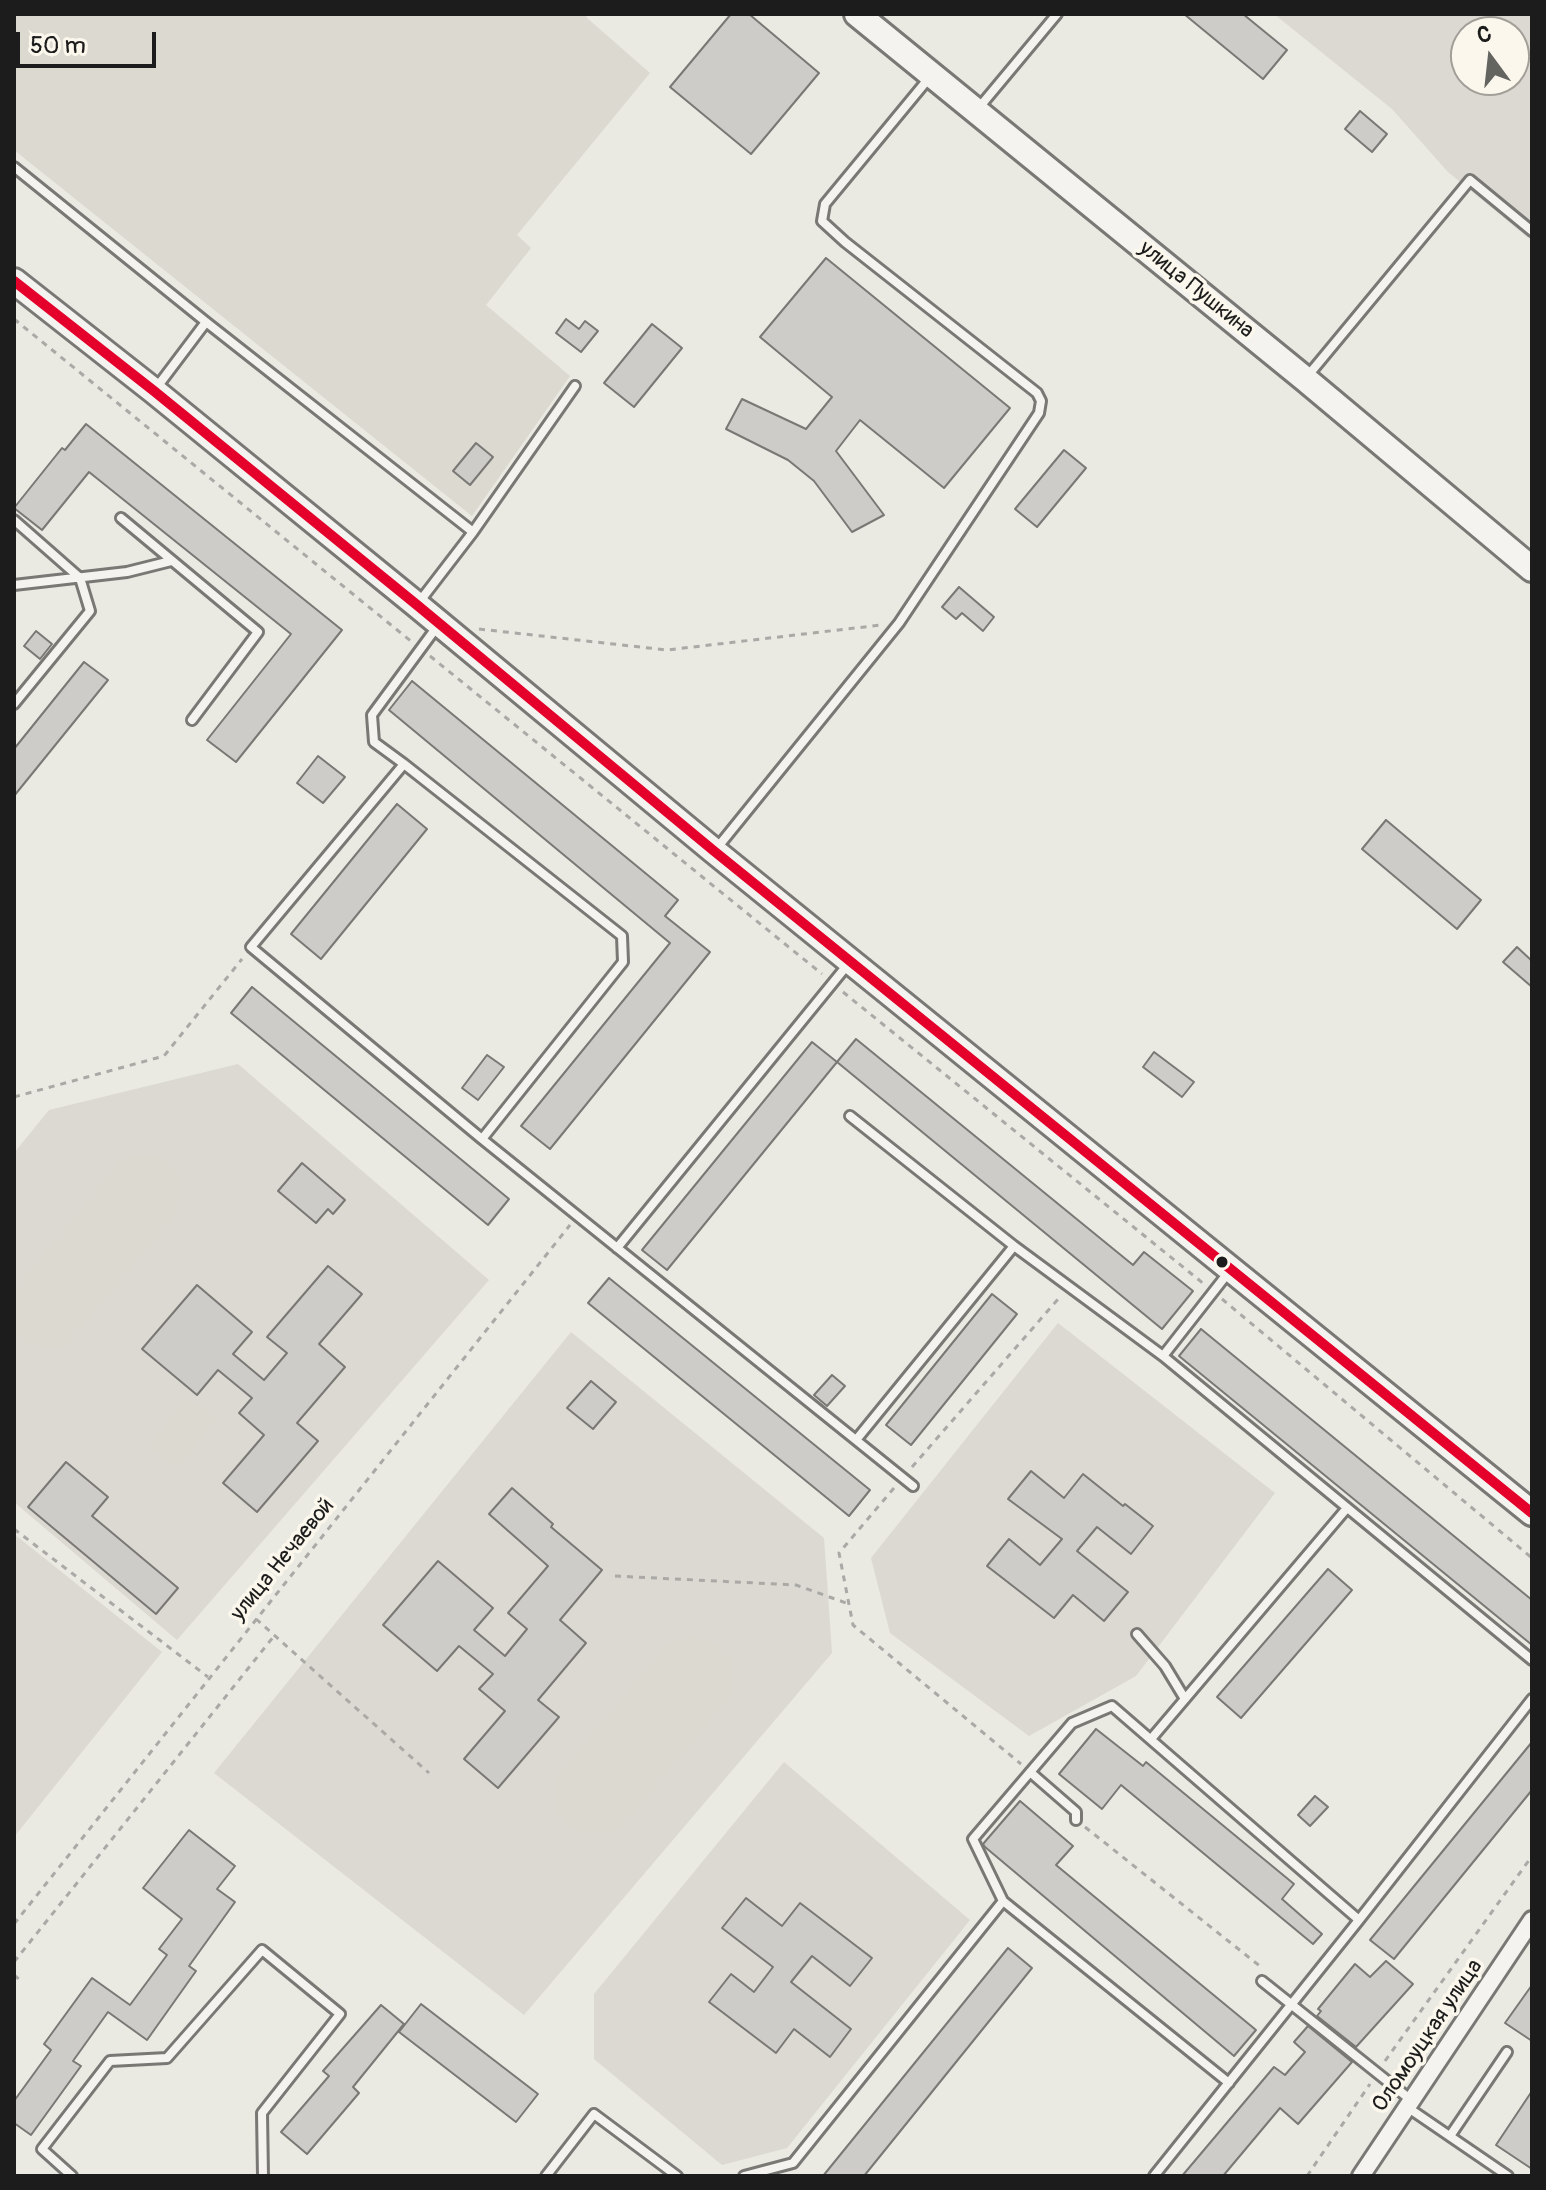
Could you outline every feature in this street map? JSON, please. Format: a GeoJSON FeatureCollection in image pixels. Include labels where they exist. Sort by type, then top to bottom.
{"type":"FeatureCollection","features":[{"type":"Feature","properties":{"kind":"street","name":"улица Пушкина"},"geometry":{"type":"LineString","coordinates":[[857,14],[1305,379],[1532,569]]}},
{"type":"Feature","properties":{"kind":"street"},"geometry":{"type":"LineString","coordinates":[[14,281],[154,391],[714,851],[1532,1513]]}},
{"type":"Feature","properties":{"kind":"street","name":"Оломоуцкая улица"},"geometry":{"type":"LineString","coordinates":[[1361,2176],[1532,1920]]}},
{"type":"Feature","properties":{"kind":"lane"},"geometry":{"type":"LineString","coordinates":[[977,111],[1057,14]]}},
{"type":"Feature","properties":{"kind":"lane"},"geometry":{"type":"LineString","coordinates":[[714,851],[899,623],[1039,413],[1041,401],[1037,393],[822,221],[825,204],[931,74]]}},
{"type":"Feature","properties":{"kind":"lane"},"geometry":{"type":"LineString","coordinates":[[14,167],[473,532]]}},
{"type":"Feature","properties":{"kind":"lane"},"geometry":{"type":"LineString","coordinates":[[1305,379],[1470,180],[1532,231]]}},
{"type":"Feature","properties":{"kind":"lane"},"geometry":{"type":"LineString","coordinates":[[154,391],[206,322]]}},
{"type":"Feature","properties":{"kind":"lane"},"geometry":{"type":"LineString","coordinates":[[417,605],[473,532],[575,386]]}},
{"type":"Feature","properties":{"kind":"lane"},"geometry":{"type":"LineString","coordinates":[[121,518],[258,632],[192,720]]}},
{"type":"Feature","properties":{"kind":"lane"},"geometry":{"type":"LineString","coordinates":[[14,520],[80,578],[90,611],[14,704]]}},
{"type":"Feature","properties":{"kind":"lane"},"geometry":{"type":"LineString","coordinates":[[14,585],[127,572],[171,561]]}},
{"type":"Feature","properties":{"kind":"lane"},"geometry":{"type":"LineString","coordinates":[[439,624],[372,715],[374,742],[622,936],[623,962],[482,1139]]}},
{"type":"Feature","properties":{"kind":"lane"},"geometry":{"type":"LineString","coordinates":[[404,764],[251,947],[482,1139],[913,1486]]}},
{"type":"Feature","properties":{"kind":"lane"},"geometry":{"type":"LineString","coordinates":[[617,1248],[851,961]]}},
{"type":"Feature","properties":{"kind":"lane"},"geometry":{"type":"LineString","coordinates":[[850,1116],[1014,1246],[1163,1356],[1532,1660]]}},
{"type":"Feature","properties":{"kind":"lane"},"geometry":{"type":"LineString","coordinates":[[856,1440],[1014,1246]]}},
{"type":"Feature","properties":{"kind":"lane"},"geometry":{"type":"LineString","coordinates":[[1163,1356],[1231,1270]]}},
{"type":"Feature","properties":{"kind":"lane"},"geometry":{"type":"LineString","coordinates":[[1151,1739],[1347,1508]]}},
{"type":"Feature","properties":{"kind":"lane"},"geometry":{"type":"LineString","coordinates":[[1137,1634],[1165,1666],[1185,1699]]}},
{"type":"Feature","properties":{"kind":"lane"},"geometry":{"type":"LineString","coordinates":[[1154,2176],[1532,1699]]}},
{"type":"Feature","properties":{"kind":"lane"},"geometry":{"type":"LineString","coordinates":[[1229,2083],[1003,1901],[973,1839],[1072,1723],[1112,1706],[1359,1920]]}},
{"type":"Feature","properties":{"kind":"lane"},"geometry":{"type":"LineString","coordinates":[[1030,1772],[1076,1812],[1076,1820]]}},
{"type":"Feature","properties":{"kind":"lane"},"geometry":{"type":"LineString","coordinates":[[744,2176],[793,2163],[1003,1901]]}},
{"type":"Feature","properties":{"kind":"lane"},"geometry":{"type":"LineString","coordinates":[[72,2176],[42,2149],[110,2061],[167,2058],[262,1950],[340,2014],[262,2113],[263,2176]]}},
{"type":"Feature","properties":{"kind":"lane"},"geometry":{"type":"LineString","coordinates":[[1262,1981],[1378,2073],[1450,2136],[1508,2176]]}},
{"type":"Feature","properties":{"kind":"lane"},"geometry":{"type":"LineString","coordinates":[[1450,2136],[1507,2052]]}},
{"type":"Feature","properties":{"kind":"lane"},"geometry":{"type":"LineString","coordinates":[[546,2176],[594,2114],[677,2176]]}},
{"type":"Feature","properties":{"kind":"path"},"geometry":{"type":"LineString","coordinates":[[14,319],[1213,1292],[1532,1558]]}},
{"type":"Feature","properties":{"kind":"path"},"geometry":{"type":"LineString","coordinates":[[475,628],[667,650],[899,623]]}},
{"type":"Feature","properties":{"kind":"path"},"geometry":{"type":"LineString","coordinates":[[14,1097],[164,1056],[251,947]]}},
{"type":"Feature","properties":{"kind":"path","name":"улица Нечаевой"},"geometry":{"type":"LineString","coordinates":[[14,1924],[577,1216]]}},
{"type":"Feature","properties":{"kind":"path"},"geometry":{"type":"LineString","coordinates":[[1030,1772],[853,1625],[839,1553],[1068,1287]]}},
{"type":"Feature","properties":{"kind":"path"},"geometry":{"type":"LineString","coordinates":[[14,1529],[209,1678]]}},
{"type":"Feature","properties":{"kind":"path"},"geometry":{"type":"LineString","coordinates":[[615,1576],[796,1585],[849,1604]]}},
{"type":"Feature","properties":{"kind":"path"},"geometry":{"type":"LineString","coordinates":[[256,1619],[429,1773]]}},
{"type":"Feature","properties":{"kind":"path"},"geometry":{"type":"LineString","coordinates":[[14,1962],[274,1636]]}},
{"type":"Feature","properties":{"kind":"path"},"geometry":{"type":"LineString","coordinates":[[1076,1820],[1268,1973],[1262,1981]]}},
{"type":"Feature","properties":{"kind":"path"},"geometry":{"type":"LineString","coordinates":[[1307,2176],[1532,1856]]}},
{"type":"Feature","properties":{"kind":"path"},"geometry":{"type":"LineString","coordinates":[[14,1975],[21,1981]]}},
{"type":"Feature","properties":{"kind":"shaded area"},"geometry":{"type":"Polygon","coordinates":[[[14,14],[586,14],[650,73],[517,235],[531,248],[486,305],[570,376],[472,516],[14,150],[14,14]]]}},
{"type":"Feature","properties":{"kind":"shaded area"},"geometry":{"type":"Polygon","coordinates":[[[1274,14],[1532,14],[1532,241],[1448,172],[1392,109],[1274,14]]]}},
{"type":"Feature","properties":{"kind":"shaded area"},"geometry":{"type":"Polygon","coordinates":[[[238,1064],[489,1280],[177,1640],[14,1502],[14,1153],[49,1110],[238,1064]]]}},
{"type":"Feature","properties":{"kind":"shaded area"},"geometry":{"type":"Polygon","coordinates":[[[133,1157],[164,1158],[182,1179],[175,1216],[64,1348],[29,1345],[14,1327],[14,1291],[120,1160],[133,1157]]]}},
{"type":"Feature","properties":{"kind":"shaded area"},"geometry":{"type":"Polygon","coordinates":[[[1058,1323],[1275,1493],[1136,1676],[1029,1736],[890,1633],[871,1558],[1058,1323]]]}},
{"type":"Feature","properties":{"kind":"shaded area"},"geometry":{"type":"Polygon","coordinates":[[[571,1332],[824,1538],[832,1653],[524,2015],[214,1773],[571,1332]]]}},
{"type":"Feature","properties":{"kind":"shaded area"},"geometry":{"type":"Polygon","coordinates":[[[187,1397],[216,1419],[177,1468],[149,1447],[187,1397]]]}},
{"type":"Feature","properties":{"kind":"shaded area"},"geometry":{"type":"Polygon","coordinates":[[[14,1534],[162,1652],[14,1837],[14,1534]]]}},
{"type":"Feature","properties":{"kind":"shaded area"},"geometry":{"type":"Polygon","coordinates":[[[691,1638],[704,1639],[719,1647],[732,1661],[732,1693],[626,1823],[596,1834],[577,1830],[565,1822],[558,1812],[555,1780],[665,1647],[691,1638]]]}},
{"type":"Feature","properties":{"kind":"shaded area"},"geometry":{"type":"Polygon","coordinates":[[[784,1762],[970,1920],[787,2148],[722,2165],[594,2059],[594,1994],[784,1762]]]}},
{"type":"Feature","properties":{"kind":"building"},"geometry":{"type":"Polygon","coordinates":[[[731,14],[749,14],[819,73],[751,154],[670,87],[731,14]]]}},
{"type":"Feature","properties":{"kind":"building"},"geometry":{"type":"Polygon","coordinates":[[[1184,14],[1243,14],[1287,50],[1263,79],[1184,14]]]}},
{"type":"Feature","properties":{"kind":"building"},"geometry":{"type":"Polygon","coordinates":[[[1360,111],[1387,134],[1372,152],[1345,129],[1360,111]]]}},
{"type":"Feature","properties":{"kind":"building"},"geometry":{"type":"Polygon","coordinates":[[[826,258],[1010,408],[944,488],[860,420],[836,451],[884,515],[852,532],[814,481],[788,460],[726,429],[742,399],[806,429],[832,397],[760,337],[826,258]]]}},
{"type":"Feature","properties":{"kind":"building"},"geometry":{"type":"Polygon","coordinates":[[[566,319],[579,329],[585,321],[598,331],[581,352],[556,333],[566,319]]]}},
{"type":"Feature","properties":{"kind":"building"},"geometry":{"type":"Polygon","coordinates":[[[652,324],[682,348],[634,407],[604,383],[652,324]]]}},
{"type":"Feature","properties":{"kind":"building"},"geometry":{"type":"Polygon","coordinates":[[[86,424],[342,630],[236,762],[207,740],[291,634],[89,472],[42,530],[14,508],[62,448],[65,450],[86,424]]]}},
{"type":"Feature","properties":{"kind":"building"},"geometry":{"type":"Polygon","coordinates":[[[476,443],[493,457],[470,485],[453,471],[476,443]]]}},
{"type":"Feature","properties":{"kind":"building"},"geometry":{"type":"Polygon","coordinates":[[[1064,450],[1086,468],[1037,527],[1015,509],[1064,450]]]}},
{"type":"Feature","properties":{"kind":"building"},"geometry":{"type":"Polygon","coordinates":[[[959,587],[994,617],[983,631],[962,613],[956,619],[942,607],[959,587]]]}},
{"type":"Feature","properties":{"kind":"building"},"geometry":{"type":"Polygon","coordinates":[[[36,631],[52,644],[40,659],[24,646],[36,631]]]}},
{"type":"Feature","properties":{"kind":"building"},"geometry":{"type":"Polygon","coordinates":[[[84,662],[108,680],[14,796],[14,749],[84,662]]]}},
{"type":"Feature","properties":{"kind":"building"},"geometry":{"type":"Polygon","coordinates":[[[412,681],[678,900],[665,916],[710,952],[550,1149],[521,1126],[670,943],[389,710],[412,681]]]}},
{"type":"Feature","properties":{"kind":"building"},"geometry":{"type":"Polygon","coordinates":[[[318,756],[345,777],[323,803],[297,783],[318,756]]]}},
{"type":"Feature","properties":{"kind":"building"},"geometry":{"type":"Polygon","coordinates":[[[397,804],[427,829],[321,959],[291,934],[397,804]]]}},
{"type":"Feature","properties":{"kind":"building"},"geometry":{"type":"Polygon","coordinates":[[[1386,820],[1481,900],[1457,929],[1362,849],[1386,820]]]}},
{"type":"Feature","properties":{"kind":"building"},"geometry":{"type":"Polygon","coordinates":[[[1517,947],[1532,961],[1532,987],[1503,962],[1517,947]]]}},
{"type":"Feature","properties":{"kind":"building"},"geometry":{"type":"Polygon","coordinates":[[[252,987],[509,1199],[488,1225],[231,1013],[252,987]]]}},
{"type":"Feature","properties":{"kind":"building"},"geometry":{"type":"Polygon","coordinates":[[[856,1039],[1133,1265],[1144,1252],[1193,1291],[1162,1329],[837,1062],[856,1039]]]}},
{"type":"Feature","properties":{"kind":"building"},"geometry":{"type":"Polygon","coordinates":[[[812,1042],[837,1062],[667,1270],[642,1250],[812,1042]]]}},
{"type":"Feature","properties":{"kind":"building"},"geometry":{"type":"Polygon","coordinates":[[[1154,1052],[1194,1082],[1182,1097],[1143,1067],[1154,1052]]]}},
{"type":"Feature","properties":{"kind":"building"},"geometry":{"type":"Polygon","coordinates":[[[487,1055],[504,1067],[478,1100],[462,1088],[487,1055]]]}},
{"type":"Feature","properties":{"kind":"building"},"geometry":{"type":"Polygon","coordinates":[[[302,1163],[345,1200],[333,1214],[328,1209],[316,1223],[278,1191],[302,1163]]]}},
{"type":"Feature","properties":{"kind":"building"},"geometry":{"type":"Polygon","coordinates":[[[328,1266],[362,1294],[319,1344],[345,1367],[297,1423],[318,1441],[257,1512],[223,1483],[264,1435],[239,1413],[252,1398],[218,1370],[197,1395],[142,1349],[197,1285],[252,1332],[233,1354],[264,1380],[287,1353],[267,1337],[328,1266]]]}},
{"type":"Feature","properties":{"kind":"building"},"geometry":{"type":"Polygon","coordinates":[[[609,1278],[870,1490],[849,1516],[588,1303],[609,1278]]]}},
{"type":"Feature","properties":{"kind":"building"},"geometry":{"type":"Polygon","coordinates":[[[992,1294],[1017,1314],[911,1445],[886,1425],[992,1294]]]}},
{"type":"Feature","properties":{"kind":"building"},"geometry":{"type":"Polygon","coordinates":[[[1201,1329],[1532,1600],[1532,1645],[1179,1356],[1201,1329]]]}},
{"type":"Feature","properties":{"kind":"building"},"geometry":{"type":"Polygon","coordinates":[[[832,1375],[845,1386],[827,1406],[814,1395],[832,1375]]]}},
{"type":"Feature","properties":{"kind":"building"},"geometry":{"type":"Polygon","coordinates":[[[591,1381],[616,1402],[593,1429],[567,1408],[591,1381]]]}},
{"type":"Feature","properties":{"kind":"building"},"geometry":{"type":"Polygon","coordinates":[[[66,1462],[108,1497],[92,1516],[178,1588],[156,1614],[28,1507],[66,1462]]]}},
{"type":"Feature","properties":{"kind":"building"},"geometry":{"type":"Polygon","coordinates":[[[1031,1471],[1064,1498],[1083,1474],[1153,1526],[1131,1554],[1097,1527],[1077,1551],[1128,1592],[1104,1621],[1073,1595],[1054,1618],[987,1566],[1009,1539],[1040,1565],[1062,1539],[1008,1499],[1031,1471]]]}},
{"type":"Feature","properties":{"kind":"building"},"geometry":{"type":"Polygon","coordinates":[[[512,1488],[553,1524],[551,1527],[602,1570],[560,1620],[586,1643],[538,1700],[559,1717],[498,1788],[464,1759],[505,1711],[479,1689],[493,1674],[459,1646],[437,1671],[383,1625],[438,1561],[493,1608],[474,1630],[505,1656],[527,1629],[508,1613],[548,1566],[489,1514],[512,1488]]]}},
{"type":"Feature","properties":{"kind":"building"},"geometry":{"type":"Polygon","coordinates":[[[1328,1569],[1352,1590],[1241,1718],[1217,1697],[1328,1569]]]}},
{"type":"Feature","properties":{"kind":"building"},"geometry":{"type":"Polygon","coordinates":[[[1096,1729],[1143,1766],[1146,1762],[1294,1884],[1282,1899],[1322,1934],[1313,1944],[1121,1785],[1102,1809],[1059,1774],[1096,1729]]]}},
{"type":"Feature","properties":{"kind":"building"},"geometry":{"type":"Polygon","coordinates":[[[1532,1742],[1532,1790],[1394,1959],[1370,1940],[1532,1742]]]}},
{"type":"Feature","properties":{"kind":"building"},"geometry":{"type":"Polygon","coordinates":[[[1315,1796],[1328,1807],[1310,1826],[1298,1815],[1315,1796]]]}},
{"type":"Feature","properties":{"kind":"building"},"geometry":{"type":"Polygon","coordinates":[[[1020,1801],[1073,1846],[1056,1865],[1256,2030],[1234,2056],[985,1847],[983,1844],[1020,1801]]]}},
{"type":"Feature","properties":{"kind":"building"},"geometry":{"type":"Polygon","coordinates":[[[189,1830],[235,1866],[217,1889],[235,1902],[189,1966],[196,1971],[147,2040],[108,2012],[73,2061],[81,2066],[31,2135],[14,2123],[14,2101],[51,2050],[44,2044],[92,1978],[130,2005],[167,1955],[159,1949],[182,1919],[143,1888],[189,1830]]]}},
{"type":"Feature","properties":{"kind":"building"},"geometry":{"type":"Polygon","coordinates":[[[746,1898],[782,1926],[800,1903],[872,1958],[850,1986],[812,1956],[791,1982],[851,2029],[830,2057],[794,2029],[776,2053],[709,2002],[731,1974],[754,1992],[773,1967],[722,1928],[746,1898]]]}},
{"type":"Feature","properties":{"kind":"building"},"geometry":{"type":"Polygon","coordinates":[[[1008,1948],[1032,1968],[864,2176],[823,2176],[1008,1948]]]}},
{"type":"Feature","properties":{"kind":"building"},"geometry":{"type":"Polygon","coordinates":[[[1386,1961],[1413,1984],[1356,2047],[1317,2016],[1321,2011],[1318,2009],[1355,1964],[1370,1977],[1386,1961]]]}},
{"type":"Feature","properties":{"kind":"building"},"geometry":{"type":"Polygon","coordinates":[[[1532,1985],[1532,2041],[1505,2023],[1532,1985]]]}},
{"type":"Feature","properties":{"kind":"building"},"geometry":{"type":"Polygon","coordinates":[[[421,2004],[538,2094],[516,2122],[399,2032],[421,2004]]]}},
{"type":"Feature","properties":{"kind":"building"},"geometry":{"type":"Polygon","coordinates":[[[381,2005],[404,2024],[353,2087],[359,2093],[307,2154],[281,2132],[329,2076],[323,2071],[381,2005]]]}},
{"type":"Feature","properties":{"kind":"building"},"geometry":{"type":"Polygon","coordinates":[[[1308,2026],[1352,2062],[1298,2124],[1280,2108],[1223,2176],[1182,2176],[1274,2067],[1285,2075],[1305,2052],[1294,2042],[1308,2026]]]}},
{"type":"Feature","properties":{"kind":"building"},"geometry":{"type":"Polygon","coordinates":[[[1532,2091],[1532,2169],[1496,2145],[1532,2091]]]}},
{"type":"Feature","properties":{"kind":"transit line"},"geometry":{"type":"LineString","coordinates":[[14,281],[154,391],[714,851],[1532,1513]]}}]}
